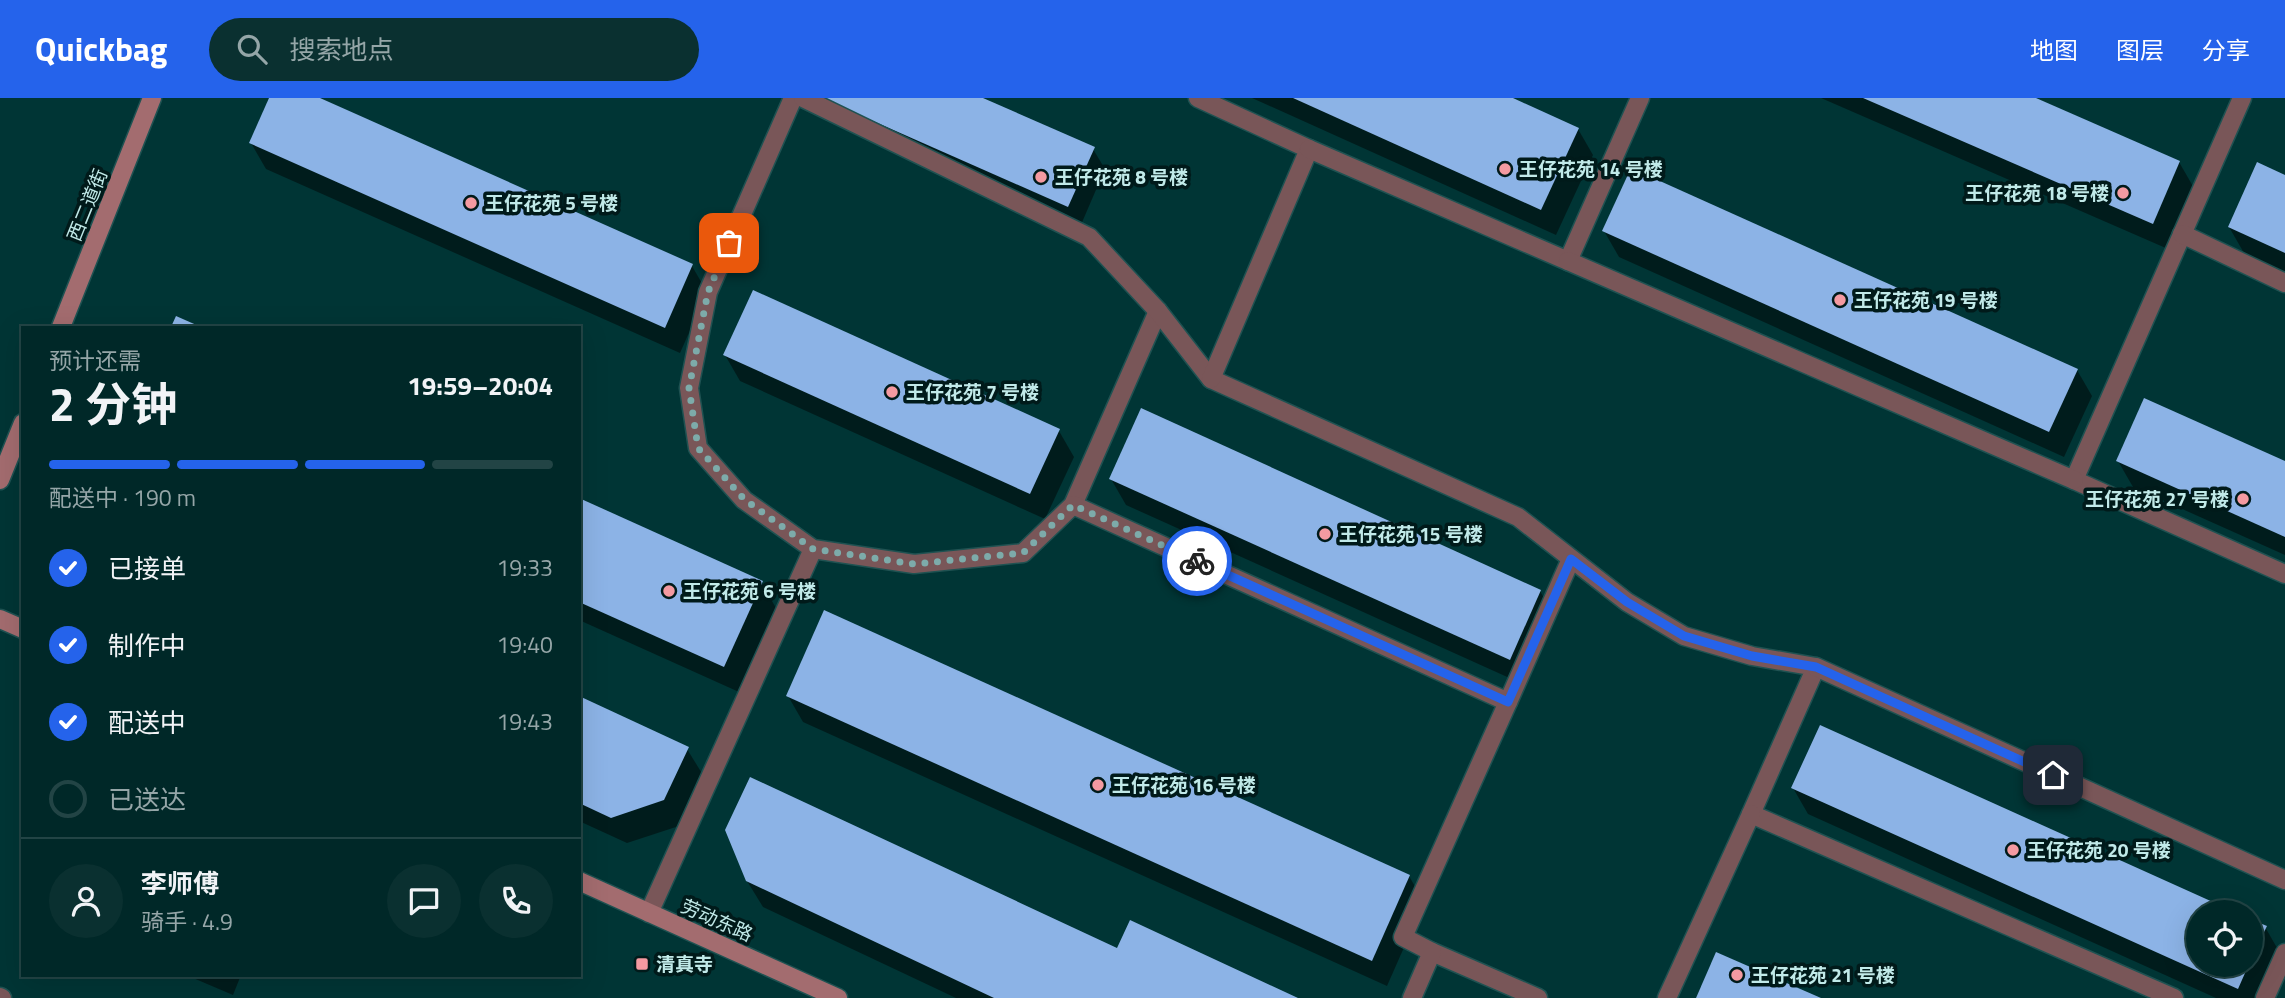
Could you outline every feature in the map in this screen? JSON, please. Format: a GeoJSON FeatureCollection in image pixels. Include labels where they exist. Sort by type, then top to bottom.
{"type":"FeatureCollection","features":[{"type":"Feature","properties":{"kind":"main road","name":"西二道街"},"geometry":{"type":"LineString","coordinates":[[61,326],[152,98]]}},
{"type":"Feature","properties":{"kind":"main road"},"geometry":{"type":"LineString","coordinates":[[0,480],[21,428]]}},
{"type":"Feature","properties":{"kind":"main road"},"geometry":{"type":"LineString","coordinates":[[0,619],[21,628]]}},
{"type":"Feature","properties":{"kind":"main road","name":"劳动东路"},"geometry":{"type":"LineString","coordinates":[[581,882],[838,998]]}},
{"type":"Feature","properties":{"kind":"street"},"geometry":{"type":"LineString","coordinates":[[793,98],[708,292],[689,388],[698,448],[744,499],[813,549],[914,564],[1023,553],[1073,505],[1158,311]]}},
{"type":"Feature","properties":{"kind":"street"},"geometry":{"type":"LineString","coordinates":[[803,98],[1089,237],[1158,311],[1210,379],[1518,517],[1627,602],[1684,636],[1752,656],[1816,667],[2285,880]]}},
{"type":"Feature","properties":{"kind":"street"},"geometry":{"type":"LineString","coordinates":[[1198,98],[1309,149],[2285,574]]}},
{"type":"Feature","properties":{"kind":"street"},"geometry":{"type":"LineString","coordinates":[[1569,261],[1640,98]]}},
{"type":"Feature","properties":{"kind":"street"},"geometry":{"type":"LineString","coordinates":[[2074,480],[2242,98]]}},
{"type":"Feature","properties":{"kind":"street"},"geometry":{"type":"LineString","coordinates":[[1210,379],[1309,149]]}},
{"type":"Feature","properties":{"kind":"street"},"geometry":{"type":"LineString","coordinates":[[2182,234],[2285,283]]}},
{"type":"Feature","properties":{"kind":"street"},"geometry":{"type":"LineString","coordinates":[[1073,505],[1508,702]]}},
{"type":"Feature","properties":{"kind":"street"},"geometry":{"type":"LineString","coordinates":[[649,913],[813,549]]}},
{"type":"Feature","properties":{"kind":"street"},"geometry":{"type":"LineString","coordinates":[[1538,998],[1404,937],[1571,559]]}},
{"type":"Feature","properties":{"kind":"street"},"geometry":{"type":"LineString","coordinates":[[1667,998],[1816,667]]}},
{"type":"Feature","properties":{"kind":"street"},"geometry":{"type":"LineString","coordinates":[[1751,814],[2174,998]]}},
{"type":"Feature","properties":{"kind":"street"},"geometry":{"type":"LineString","coordinates":[[1412,998],[1432,952]]}},
{"type":"Feature","properties":{"kind":"street"},"geometry":{"type":"LineString","coordinates":[[2265,998],[2285,953]]}},
{"type":"Feature","properties":{"kind":"building","name":"王仔花苑 5 号楼"},"geometry":{"type":"Polygon","coordinates":[[[269,98],[320,98],[693,264],[665,328],[249,143],[269,98]]]}},
{"type":"Feature","properties":{"kind":"building","name":"王仔花苑 8 号楼"},"geometry":{"type":"Polygon","coordinates":[[[821,98],[983,98],[1095,147],[1068,207],[821,98]]]}},
{"type":"Feature","properties":{"kind":"building","name":"王仔花苑 14 号楼"},"geometry":{"type":"Polygon","coordinates":[[[1293,98],[1513,98],[1579,128],[1541,210],[1293,98]]]}},
{"type":"Feature","properties":{"kind":"building","name":"王仔花苑 18 号楼"},"geometry":{"type":"Polygon","coordinates":[[[1863,98],[2036,98],[2180,161],[2153,224],[1863,98]]]}},
{"type":"Feature","properties":{"kind":"building"},"geometry":{"type":"Polygon","coordinates":[[[2257,162],[2285,175],[2285,253],[2228,227],[2257,162]]]}},
{"type":"Feature","properties":{"kind":"building","name":"王仔花苑 19 号楼"},"geometry":{"type":"Polygon","coordinates":[[[1631,168],[2078,369],[2049,432],[1602,231],[1631,168]]]}},
{"type":"Feature","properties":{"kind":"building","name":"王仔花苑 7 号楼"},"geometry":{"type":"Polygon","coordinates":[[[753,290],[1060,429],[1030,494],[723,355],[753,290]]]}},
{"type":"Feature","properties":{"kind":"building"},"geometry":{"type":"Polygon","coordinates":[[[176,316],[199,326],[171,326],[176,316]]]}},
{"type":"Feature","properties":{"kind":"building","name":"王仔花苑 27 号楼"},"geometry":{"type":"Polygon","coordinates":[[[2144,398],[2285,461],[2285,537],[2116,461],[2144,398]]]}},
{"type":"Feature","properties":{"kind":"building","name":"王仔花苑 15 号楼"},"geometry":{"type":"Polygon","coordinates":[[[1141,408],[1541,590],[1510,660],[1109,479],[1141,408]]]}},
{"type":"Feature","properties":{"kind":"building","name":"王仔花苑 6 号楼"},"geometry":{"type":"Polygon","coordinates":[[[581,499],[763,581],[724,667],[581,603],[581,499]]]}},
{"type":"Feature","properties":{"kind":"building","name":"王仔花苑 16 号楼"},"geometry":{"type":"Polygon","coordinates":[[[824,610],[1410,875],[1372,961],[786,696],[824,610]]]}},
{"type":"Feature","properties":{"kind":"building"},"geometry":{"type":"Polygon","coordinates":[[[581,697],[689,747],[664,800],[611,818],[581,804],[581,697]]]}},
{"type":"Feature","properties":{"kind":"building","name":"王仔花苑 20 号楼"},"geometry":{"type":"Polygon","coordinates":[[[1820,725],[2208,900],[2186,900],[2186,966],[1791,788],[1820,725]]]}},
{"type":"Feature","properties":{"kind":"building"},"geometry":{"type":"Polygon","coordinates":[[[750,777],[1117,948],[1130,920],[1298,998],[994,998],[746,881],[725,830],[750,777]]]}},
{"type":"Feature","properties":{"kind":"building","name":"王仔花苑 21 号楼"},"geometry":{"type":"Polygon","coordinates":[[[1716,952],[1821,998],[1696,998],[1716,952]]]}},
{"type":"Feature","properties":{"kind":"building","name":"王仔花苑 20 号楼"},"geometry":{"type":"Polygon","coordinates":[[[2211,977],[2243,977],[2238,989],[2211,977]]]}},
{"type":"Feature","properties":{"kind":"way so far"},"geometry":{"type":"LineString","coordinates":[[729,243],[708,292],[689,388],[698,448],[744,499],[813,549],[914,564],[1023,553],[1073,505],[1197,561]]}},
{"type":"Feature","properties":{"kind":"place","name":"王仔花苑 14 号楼"},"geometry":{"type":"Point","coordinates":[1505,169]}},
{"type":"Feature","properties":{"kind":"place","name":"王仔花苑 8 号楼"},"geometry":{"type":"Point","coordinates":[1041,177]}},
{"type":"Feature","properties":{"kind":"place","name":"王仔花苑 18 号楼"},"geometry":{"type":"Point","coordinates":[2123,193]}},
{"type":"Feature","properties":{"kind":"place","name":"王仔花苑 5 号楼"},"geometry":{"type":"Point","coordinates":[471,203]}},
{"type":"Feature","properties":{"kind":"place","name":"王仔花苑 19 号楼"},"geometry":{"type":"Point","coordinates":[1840,300]}},
{"type":"Feature","properties":{"kind":"place","name":"王仔花苑 7 号楼"},"geometry":{"type":"Point","coordinates":[892,392]}},
{"type":"Feature","properties":{"kind":"place","name":"王仔花苑 27 号楼"},"geometry":{"type":"Point","coordinates":[2243,499]}},
{"type":"Feature","properties":{"kind":"place","name":"王仔花苑 15 号楼"},"geometry":{"type":"Point","coordinates":[1325,534]}},
{"type":"Feature","properties":{"kind":"place","name":"王仔花苑 6 号楼"},"geometry":{"type":"Point","coordinates":[669,591]}},
{"type":"Feature","properties":{"kind":"place","name":"王仔花苑 16 号楼"},"geometry":{"type":"Point","coordinates":[1098,785]}},
{"type":"Feature","properties":{"kind":"place","name":"王仔花苑 20 号楼"},"geometry":{"type":"Point","coordinates":[2013,850]}},
{"type":"Feature","properties":{"kind":"place","name":"清真寺"},"geometry":{"type":"Point","coordinates":[642,964]}},
{"type":"Feature","properties":{"kind":"place","name":"王仔花苑 21 号楼"},"geometry":{"type":"Point","coordinates":[1737,975]}},
{"type":"Feature","properties":{"kind":"route"},"geometry":{"type":"LineString","coordinates":[[1197,561],[1508,702],[1571,559],[1627,602],[1684,636],[1752,656],[1816,667],[2053,775]]}}]}
